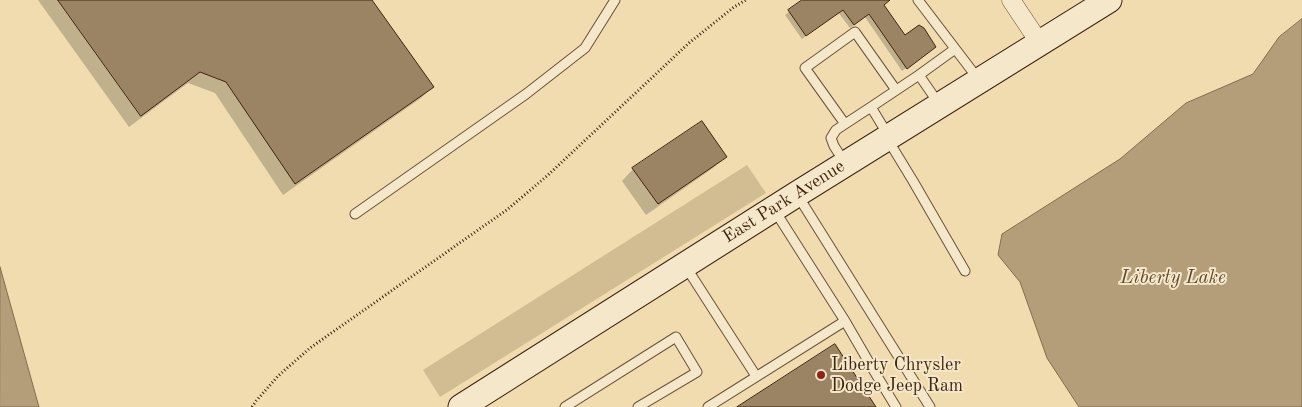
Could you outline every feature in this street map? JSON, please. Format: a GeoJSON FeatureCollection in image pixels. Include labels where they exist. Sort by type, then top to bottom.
{"type":"FeatureCollection","features":[{"type":"Feature","properties":{"kind":"main road","name":"East Park Avenue"},"geometry":{"type":"LineString","coordinates":[[461,407],[1039,42],[1109,0]]}},
{"type":"Feature","properties":{"kind":"street"},"geometry":{"type":"LineString","coordinates":[[1012,0],[1039,42]]}},
{"type":"Feature","properties":{"kind":"lane"},"geometry":{"type":"LineString","coordinates":[[355,214],[526,94],[585,48],[615,0]]}},
{"type":"Feature","properties":{"kind":"lane"},"geometry":{"type":"LineString","coordinates":[[918,0],[979,80]]}},
{"type":"Feature","properties":{"kind":"lane"},"geometry":{"type":"LineString","coordinates":[[845,124],[805,68],[855,32],[896,90]]}},
{"type":"Feature","properties":{"kind":"lane"},"geometry":{"type":"LineString","coordinates":[[846,164],[831,138],[836,130],[956,49]]}},
{"type":"Feature","properties":{"kind":"lane"},"geometry":{"type":"LineString","coordinates":[[919,75],[940,105]]}},
{"type":"Feature","properties":{"kind":"lane"},"geometry":{"type":"LineString","coordinates":[[871,107],[965,271]]}},
{"type":"Feature","properties":{"kind":"lane"},"geometry":{"type":"LineString","coordinates":[[797,194],[930,407]]}},
{"type":"Feature","properties":{"kind":"lane"},"geometry":{"type":"LineString","coordinates":[[774,209],[845,321],[896,407]]}},
{"type":"Feature","properties":{"kind":"lane"},"geometry":{"type":"LineString","coordinates":[[685,265],[756,376]]}},
{"type":"Feature","properties":{"kind":"lane"},"geometry":{"type":"LineString","coordinates":[[708,407],[845,321]]}},
{"type":"Feature","properties":{"kind":"lane"},"geometry":{"type":"LineString","coordinates":[[564,407],[676,337],[697,372],[638,407]]}},
{"type":"Feature","properties":{"kind":"path"},"geometry":{"type":"LineString","coordinates":[[252,407],[278,376],[310,348],[508,209],[548,175],[689,43],[734,7],[746,0]]}},
{"type":"Feature","properties":{"kind":"shaded area"},"geometry":{"type":"Polygon","coordinates":[[[747,165],[766,193],[440,397],[423,370],[747,165]]]}},
{"type":"Feature","properties":{"kind":"water","name":"Liberty Lake"},"geometry":{"type":"Polygon","coordinates":[[[1302,19],[1302,407],[1079,407],[1047,358],[1020,282],[998,255],[1002,234],[1120,159],[1186,103],[1253,74],[1279,37],[1302,19]]]}},
{"type":"Feature","properties":{"kind":"water"},"geometry":{"type":"Polygon","coordinates":[[[0,267],[39,407],[0,407],[0,267]]]}},
{"type":"Feature","properties":{"kind":"building"},"geometry":{"type":"Polygon","coordinates":[[[58,0],[372,0],[434,87],[295,184],[226,82],[200,72],[141,116],[58,0]]]}},
{"type":"Feature","properties":{"kind":"building"},"geometry":{"type":"Polygon","coordinates":[[[802,0],[890,0],[884,5],[905,35],[919,25],[924,28],[936,47],[907,69],[869,14],[854,25],[843,10],[806,36],[788,10],[802,0]]]}},
{"type":"Feature","properties":{"kind":"building"},"geometry":{"type":"Polygon","coordinates":[[[702,121],[727,157],[658,204],[632,168],[702,121]]]}},
{"type":"Feature","properties":{"kind":"building","name":"Liberty Chrysler Dodge Jeep Ram"},"geometry":{"type":"Polygon","coordinates":[[[835,344],[876,407],[737,407],[835,344]]]}},
{"type":"Feature","properties":{"kind":"place","name":"Liberty Chrysler Dodge Jeep Ram"},"geometry":{"type":"Point","coordinates":[821,375]}}]}
